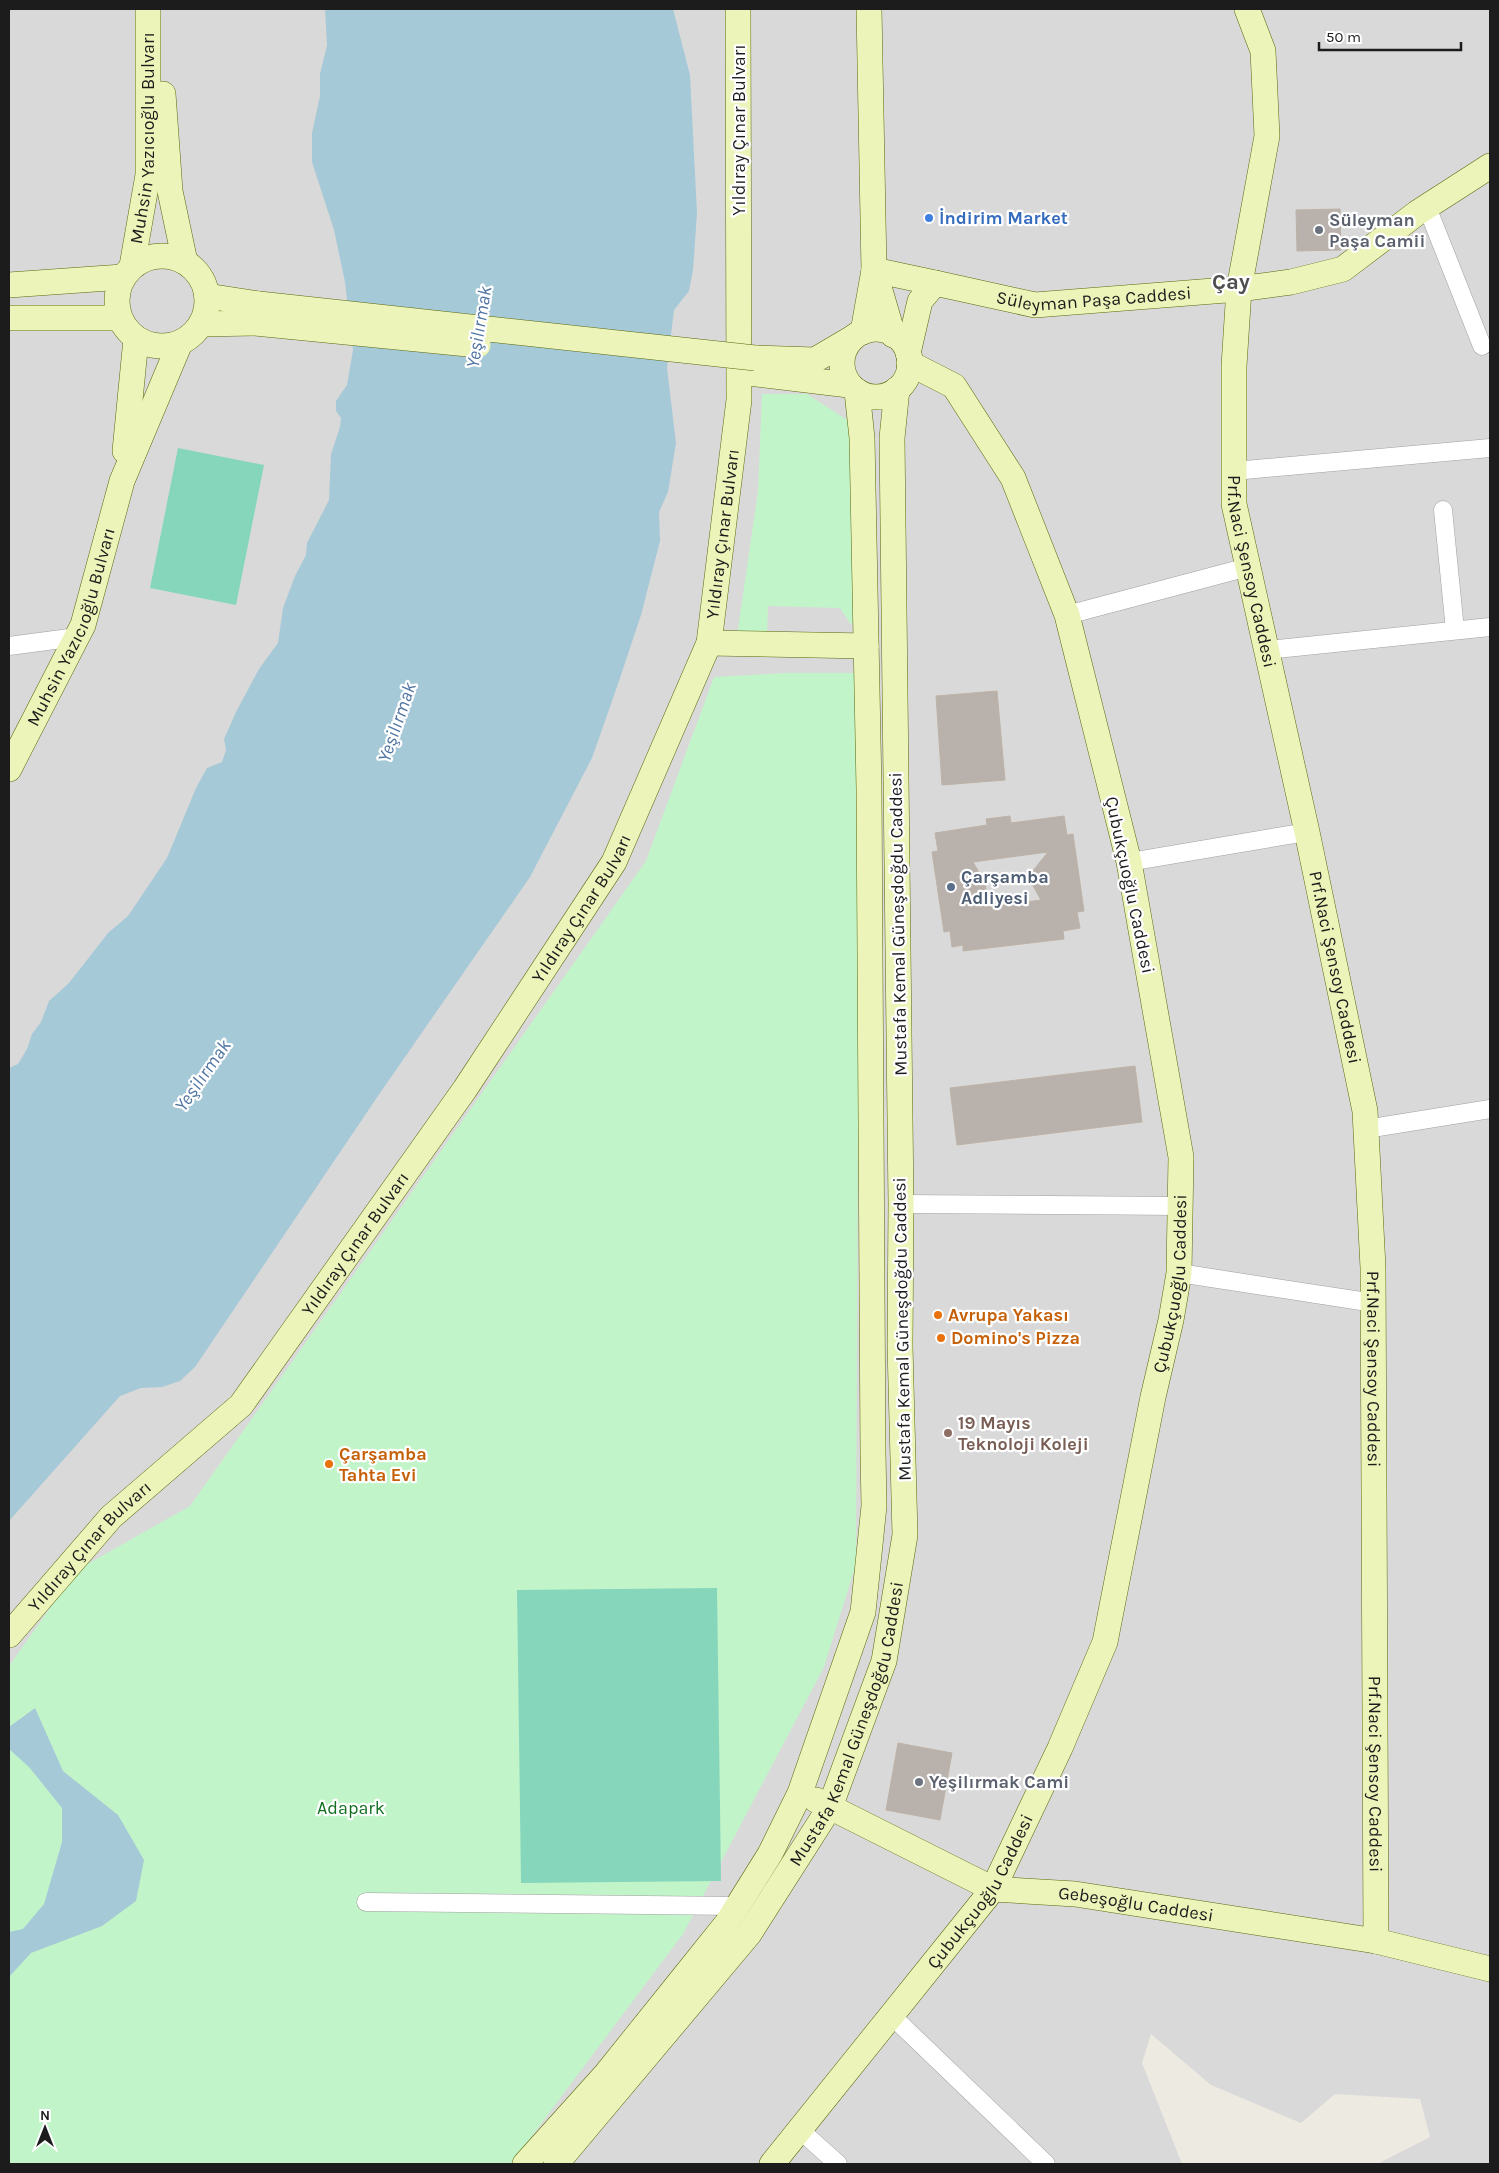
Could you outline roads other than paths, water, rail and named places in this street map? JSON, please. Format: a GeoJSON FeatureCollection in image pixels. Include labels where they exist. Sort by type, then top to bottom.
{"type":"FeatureCollection","features":[{"type":"Feature","properties":{"kind":"main road","name":"Muhsin Yazıcıoğlu Bulvarı"},"geometry":{"type":"LineString","coordinates":[[128,272],[148,175],[148,9]]}},
{"type":"Feature","properties":{"kind":"main road","name":"Muhsin Yazıcıoğlu Bulvarı"},"geometry":{"type":"LineString","coordinates":[[157,9],[170,192],[185,262]]}},
{"type":"Feature","properties":{"kind":"main road","name":"Yıldıray Çınar Bulvarı"},"geometry":{"type":"LineString","coordinates":[[9,1635],[112,1516],[241,1405],[454,1104],[614,862],[709,643],[739,400],[738,9]]}},
{"type":"Feature","properties":{"kind":"main road"},"geometry":{"type":"LineString","coordinates":[[853,388],[842,365],[845,350],[858,334],[874,270],[869,9]]}},
{"type":"Feature","properties":{"kind":"main road","name":"Prf.Naci Şensoy Caddesi"},"geometry":{"type":"LineString","coordinates":[[1247,9],[1263,50],[1267,136],[1239,289],[1234,366],[1234,504],[1307,832],[1365,1111],[1374,1303],[1376,1941]]}},
{"type":"Feature","properties":{"kind":"main road","name":"Süleyman Paşa Caddesi"},"geometry":{"type":"LineString","coordinates":[[874,270],[1035,305],[1239,289],[1291,282],[1344,268],[1427,207],[1490,166]]}},
{"type":"Feature","properties":{"kind":"main road"},"geometry":{"type":"LineString","coordinates":[[158,256],[172,257],[185,262],[196,271],[203,283],[207,296],[202,324],[192,335],[180,343],[166,347],[151,346],[136,339],[126,330],[119,318],[116,304],[117,289],[128,272],[144,259],[158,256]]}},
{"type":"Feature","properties":{"kind":"main road"},"geometry":{"type":"LineString","coordinates":[[207,296],[256,314],[752,366],[853,388],[867,396],[878,397],[897,389],[908,373],[903,350],[874,270]]}},
{"type":"Feature","properties":{"kind":"main road"},"geometry":{"type":"LineString","coordinates":[[9,286],[128,272]]}},
{"type":"Feature","properties":{"kind":"main road"},"geometry":{"type":"LineString","coordinates":[[903,350],[920,301],[934,283]]}},
{"type":"Feature","properties":{"kind":"main road"},"geometry":{"type":"LineString","coordinates":[[202,324],[256,314]]}},
{"type":"Feature","properties":{"kind":"main road"},"geometry":{"type":"LineString","coordinates":[[9,318],[119,318]]}},
{"type":"Feature","properties":{"kind":"main road"},"geometry":{"type":"LineString","coordinates":[[752,366],[815,360],[858,334],[879,330],[903,350]]}},
{"type":"Feature","properties":{"kind":"main road","name":"Muhsin Yazıcıoğlu Bulvarı"},"geometry":{"type":"LineString","coordinates":[[122,481],[136,339]]}},
{"type":"Feature","properties":{"kind":"main road","name":"Muhsin Yazıcıoğlu Bulvarı"},"geometry":{"type":"LineString","coordinates":[[9,769],[83,625],[122,481],[180,343]]}},
{"type":"Feature","properties":{"kind":"main road","name":"Çubukçuoğlu Caddesi"},"geometry":{"type":"LineString","coordinates":[[772,2164],[993,1889],[1060,1748],[1105,1642],[1153,1397],[1171,1320],[1178,1273],[1181,1157],[1129,862],[1067,615],[1013,478],[954,386],[903,350]]}},
{"type":"Feature","properties":{"kind":"main road","name":"Mustafa Kemal Güneşdoğdu Caddesi"},"geometry":{"type":"LineString","coordinates":[[525,2164],[606,2074],[727,1923],[770,1854],[800,1793],[863,1612],[874,1506],[869,799],[862,438],[853,388]]}},
{"type":"Feature","properties":{"kind":"main road","name":"Mustafa Kemal Güneşdoğdu Caddesi"},"geometry":{"type":"LineString","coordinates":[[556,2164],[749,1934],[830,1807],[884,1661],[905,1534],[900,1346],[901,1204],[892,438],[897,389]]}},
{"type":"Feature","properties":{"kind":"main road"},"geometry":{"type":"LineString","coordinates":[[709,643],[866,646]]}},
{"type":"Feature","properties":{"kind":"main road","name":"Gebeşoğlu Caddesi"},"geometry":{"type":"LineString","coordinates":[[800,1793],[993,1889],[1075,1894],[1376,1941],[1490,1969]]}},
{"type":"Feature","properties":{"kind":"street"},"geometry":{"type":"LineString","coordinates":[[1427,207],[1482,346]]}},
{"type":"Feature","properties":{"kind":"street"},"geometry":{"type":"LineString","coordinates":[[1234,472],[1490,448]]}},
{"type":"Feature","properties":{"kind":"street"},"geometry":{"type":"LineString","coordinates":[[1442,510],[1455,630]]}},
{"type":"Feature","properties":{"kind":"street"},"geometry":{"type":"LineString","coordinates":[[1067,615],[1248,566]]}},
{"type":"Feature","properties":{"kind":"street"},"geometry":{"type":"LineString","coordinates":[[1267,650],[1490,627]]}},
{"type":"Feature","properties":{"kind":"street"},"geometry":{"type":"LineString","coordinates":[[9,646],[77,637]]}},
{"type":"Feature","properties":{"kind":"street"},"geometry":{"type":"LineString","coordinates":[[1129,862],[1307,832]]}},
{"type":"Feature","properties":{"kind":"street"},"geometry":{"type":"LineString","coordinates":[[1366,1129],[1490,1109]]}},
{"type":"Feature","properties":{"kind":"street"},"geometry":{"type":"LineString","coordinates":[[901,1204],[1181,1206]]}},
{"type":"Feature","properties":{"kind":"street"},"geometry":{"type":"LineString","coordinates":[[1178,1273],[1374,1303]]}},
{"type":"Feature","properties":{"kind":"street"},"geometry":{"type":"LineString","coordinates":[[366,1902],[737,1906]]}},
{"type":"Feature","properties":{"kind":"street"},"geometry":{"type":"LineString","coordinates":[[892,2016],[1046,2164]]}},
{"type":"Feature","properties":{"kind":"street"},"geometry":{"type":"LineString","coordinates":[[800,2130],[838,2164]]}},
{"type":"Feature","properties":{"kind":"water","name":"Yeşilırmak"},"geometry":{"type":"Polygon","coordinates":[[[325,9],[673,9],[690,75],[697,213],[693,270],[689,291],[674,310],[667,368],[676,443],[668,492],[659,512],[660,541],[641,615],[592,758],[530,877],[380,1093],[195,1367],[180,1381],[162,1387],[141,1388],[120,1396],[9,1521],[9,1068],[18,1064],[27,1049],[32,1034],[41,1022],[49,1001],[69,983],[108,933],[128,916],[167,858],[196,788],[207,768],[222,762],[226,750],[224,739],[236,712],[259,669],[278,643],[283,608],[295,576],[306,555],[307,543],[329,500],[331,454],[341,418],[336,411],[336,401],[347,385],[353,350],[345,282],[334,230],[312,162],[312,133],[320,96],[320,74],[327,45],[325,9]]]}},
{"type":"Feature","properties":{"kind":"water"},"geometry":{"type":"Polygon","coordinates":[[[35,1708],[63,1771],[118,1815],[144,1860],[136,1901],[102,1926],[31,1953],[9,1977],[9,1932],[23,1929],[44,1904],[62,1842],[62,1808],[29,1767],[9,1749],[9,1727],[35,1708]]]}},
{"type":"Feature","properties":{"kind":"place","name":"İndirim Market"},"geometry":{"type":"Point","coordinates":[929,218]}},
{"type":"Feature","properties":{"kind":"place","name":"Süleyman Paşa Camii"},"geometry":{"type":"Point","coordinates":[1319,230]}},
{"type":"Feature","properties":{"kind":"place","name":"Çarşamba Adliyesi"},"geometry":{"type":"Point","coordinates":[951,887]}},
{"type":"Feature","properties":{"kind":"place","name":"Avrupa Yakası"},"geometry":{"type":"Point","coordinates":[938,1315]}},
{"type":"Feature","properties":{"kind":"place","name":"Domino's Pizza"},"geometry":{"type":"Point","coordinates":[941,1338]}},
{"type":"Feature","properties":{"kind":"place","name":"19 Mayıs Teknoloji Koleji"},"geometry":{"type":"Point","coordinates":[948,1433]}},
{"type":"Feature","properties":{"kind":"place","name":"Çarşamba Tahta Evi"},"geometry":{"type":"Point","coordinates":[329,1464]}},
{"type":"Feature","properties":{"kind":"place","name":"Yeşilırmak Cami"},"geometry":{"type":"Point","coordinates":[919,1782]}},
{"type":"Feature","properties":{"kind":"district","name":"Çay"},"geometry":{"type":"Point","coordinates":[1231,281]}},
{"type":"Feature","properties":{"kind":"park label","name":"Adapark"},"geometry":{"type":"Point","coordinates":[351,1808]}}]}
